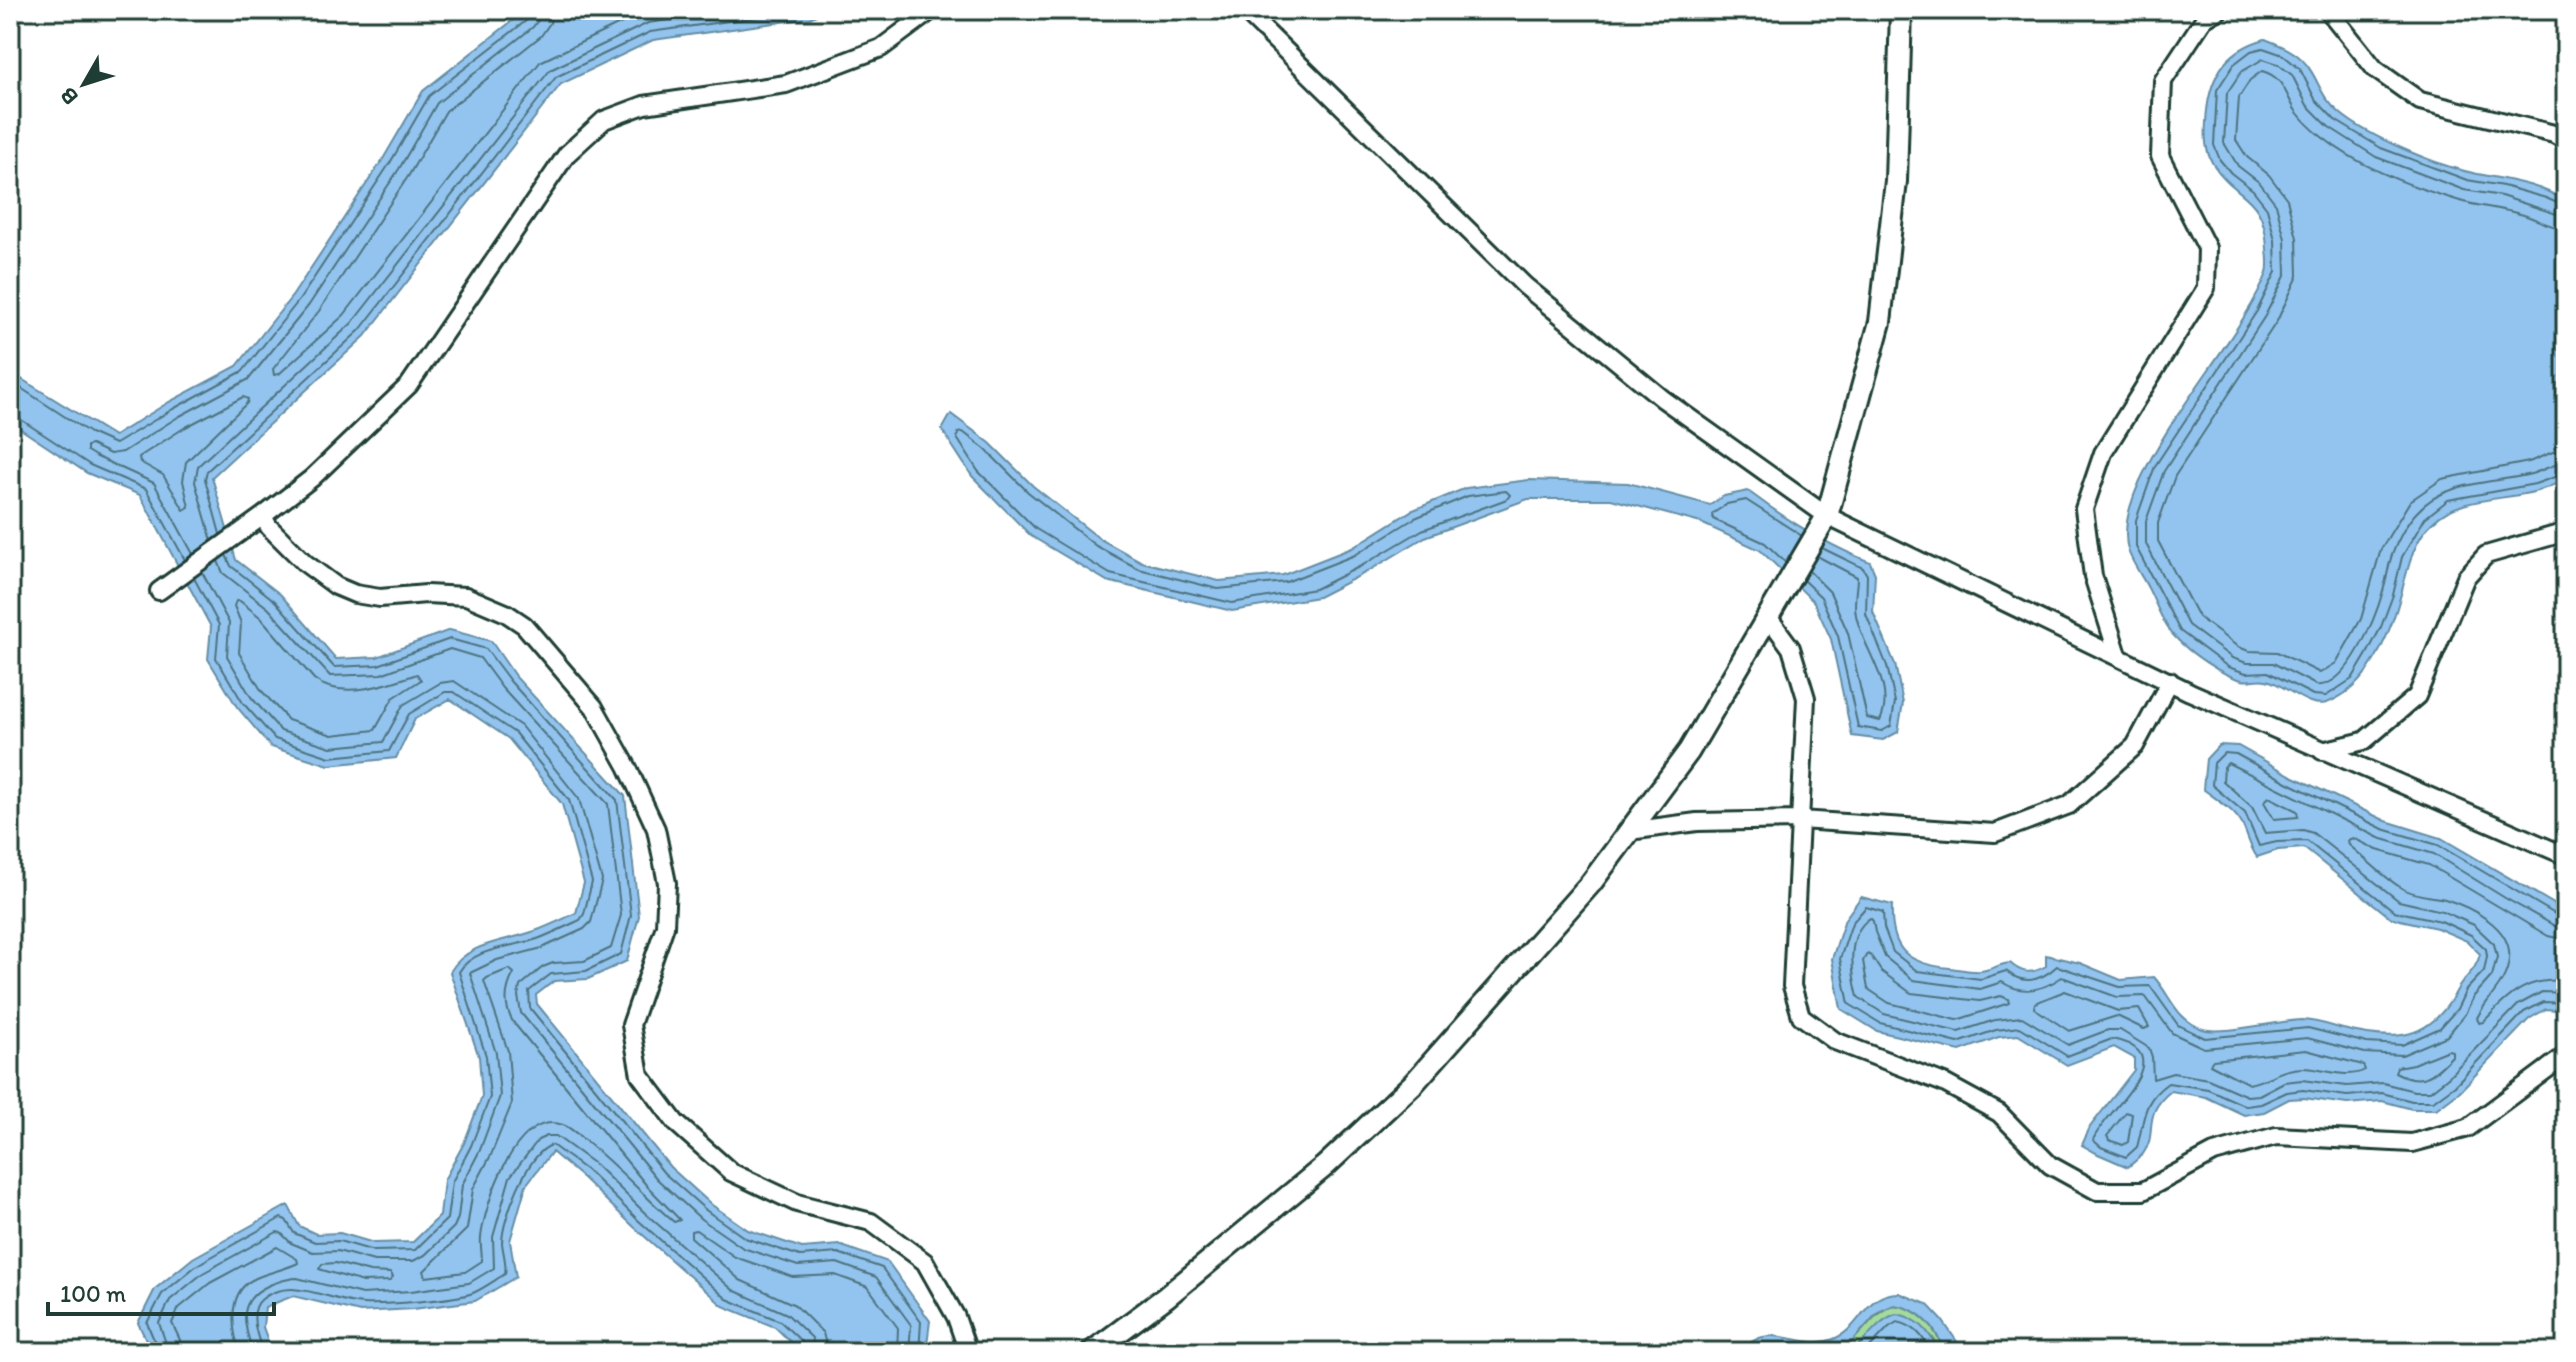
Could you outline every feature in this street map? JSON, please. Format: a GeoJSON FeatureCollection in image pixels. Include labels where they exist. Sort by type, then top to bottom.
{"type":"FeatureCollection","features":[{"type":"Feature","properties":{"kind":"street"},"geometry":{"type":"LineString","coordinates":[[159,591],[312,478],[409,385],[567,154],[604,120],[644,105],[786,84],[881,48],[932,10]]}},
{"type":"Feature","properties":{"kind":"street"},"geometry":{"type":"LineString","coordinates":[[1244,10],[1525,286],[1663,399],[1827,516],[2322,751],[2566,856]]}},
{"type":"Feature","properties":{"kind":"street"},"geometry":{"type":"LineString","coordinates":[[1092,1352],[1166,1297],[1325,1166],[1413,1084],[1591,883],[1689,751],[1827,516],[1880,322],[1896,181],[1901,10]]}},
{"type":"Feature","properties":{"kind":"street"},"geometry":{"type":"LineString","coordinates":[[2118,655],[2093,576],[2084,509],[2103,453],[2206,288],[2207,248],[2160,156],[2163,81],[2204,19],[2219,10]]}},
{"type":"Feature","properties":{"kind":"street"},"geometry":{"type":"LineString","coordinates":[[2328,10],[2375,69],[2420,101],[2554,134],[2566,141]]}},
{"type":"Feature","properties":{"kind":"street"},"geometry":{"type":"LineString","coordinates":[[263,516],[269,527],[305,563],[336,586],[355,594],[380,598],[426,594],[466,596],[506,613],[524,625],[594,707],[627,766],[656,829],[667,883],[665,926],[631,1025],[640,1075],[676,1123],[731,1172],[797,1203],[871,1222],[925,1262],[956,1317],[968,1352]]}},
{"type":"Feature","properties":{"kind":"street"},"geometry":{"type":"LineString","coordinates":[[2322,751],[2364,741],[2417,696],[2466,577],[2486,555],[2566,532]]}},
{"type":"Feature","properties":{"kind":"street"},"geometry":{"type":"LineString","coordinates":[[1769,618],[1791,648],[1806,698],[1792,986],[1801,1016],[1835,1041],[1944,1083],[1999,1113],[2050,1165],[2097,1191],[2143,1191],[2214,1153],[2276,1136],[2412,1143],[2468,1128],[2566,1055]]}},
{"type":"Feature","properties":{"kind":"street"},"geometry":{"type":"LineString","coordinates":[[1629,831],[1697,822],[1800,820],[1995,833],[2069,805],[2135,746],[2170,681]]}},
{"type":"Feature","properties":{"kind":"green space"},"geometry":{"type":"Polygon","coordinates":[[[1894,1305],[1920,1315],[1937,1335],[1944,1352],[1938,1352],[1933,1338],[1883,1321],[1862,1344],[1833,1352],[1852,1340],[1878,1314],[1894,1305]]]}},
{"type":"Feature","properties":{"kind":"water"},"geometry":{"type":"Polygon","coordinates":[[[526,10],[825,10],[810,18],[653,40],[561,84],[365,336],[212,477],[236,560],[281,595],[336,659],[377,657],[450,630],[491,641],[515,676],[625,796],[639,916],[627,961],[588,979],[554,981],[536,995],[537,1004],[670,1167],[712,1205],[748,1230],[802,1248],[839,1245],[888,1262],[930,1321],[926,1352],[801,1352],[775,1327],[723,1306],[552,1152],[526,1185],[510,1241],[516,1277],[475,1301],[360,1312],[293,1296],[265,1307],[263,1327],[272,1352],[152,1352],[138,1323],[155,1289],[193,1258],[288,1205],[299,1226],[316,1234],[340,1233],[374,1243],[413,1242],[440,1216],[444,1180],[464,1143],[482,1096],[479,1057],[450,972],[466,954],[476,949],[535,931],[576,913],[584,883],[562,804],[509,739],[450,699],[415,719],[396,758],[329,765],[271,747],[237,707],[208,659],[211,627],[140,495],[87,473],[10,422],[10,372],[114,436],[237,366],[293,295],[383,159],[423,91],[526,10]]]}},
{"type":"Feature","properties":{"kind":"water"},"geometry":{"type":"Polygon","coordinates":[[[2265,39],[2302,59],[2333,107],[2367,131],[2441,164],[2533,186],[2566,201],[2566,480],[2537,491],[2469,503],[2433,522],[2416,546],[2393,621],[2373,663],[2355,685],[2324,704],[2304,700],[2272,682],[2234,677],[2189,650],[2167,626],[2128,550],[2127,520],[2138,486],[2156,449],[2253,303],[2267,273],[2265,231],[2261,217],[2248,199],[2213,164],[2207,149],[2206,133],[2210,93],[2220,70],[2238,51],[2265,39]]]}},
{"type":"Feature","properties":{"kind":"water"},"geometry":{"type":"Polygon","coordinates":[[[951,414],[990,443],[1033,486],[1100,539],[1142,562],[1219,581],[1283,575],[1352,548],[1411,511],[1466,488],[1529,480],[1628,483],[1710,505],[1724,496],[1748,491],[1807,531],[1870,562],[1875,574],[1873,612],[1895,664],[1903,703],[1898,732],[1883,740],[1852,736],[1831,639],[1814,602],[1760,550],[1701,523],[1611,499],[1528,499],[1425,537],[1318,597],[1232,611],[1107,581],[1031,536],[972,476],[942,430],[951,414]]]}},
{"type":"Feature","properties":{"kind":"water"},"geometry":{"type":"Polygon","coordinates":[[[2219,745],[2238,746],[2386,821],[2441,838],[2566,911],[2566,1011],[2546,1009],[2529,1019],[2460,1091],[2436,1109],[2412,1109],[2382,1101],[2347,1104],[2304,1098],[2289,1099],[2264,1112],[2244,1115],[2206,1097],[2171,1091],[2156,1108],[2148,1146],[2128,1167],[2082,1145],[2090,1127],[2134,1070],[2134,1058],[2114,1047],[2067,1065],[2018,1035],[1999,1037],[1960,1051],[1877,1031],[1841,1009],[1832,959],[1845,919],[1861,897],[1892,905],[1898,944],[1904,952],[1923,963],[1977,971],[2010,963],[2023,971],[2032,971],[2046,966],[2046,955],[2080,963],[2121,980],[2154,977],[2180,1014],[2203,1029],[2223,1030],[2301,1020],[2379,1036],[2395,1036],[2409,1034],[2435,1019],[2473,969],[2480,954],[2467,941],[2437,928],[2391,918],[2304,848],[2278,850],[2257,857],[2236,815],[2203,789],[2206,759],[2219,745]]]}},
{"type":"Feature","properties":{"kind":"water"},"geometry":{"type":"Polygon","coordinates":[[[1899,1293],[1927,1304],[1958,1343],[1976,1352],[1944,1352],[1937,1335],[1926,1321],[1912,1310],[1894,1305],[1878,1312],[1851,1343],[1833,1352],[1784,1352],[1772,1349],[1736,1352],[1763,1337],[1807,1342],[1836,1338],[1853,1326],[1878,1299],[1899,1293]]]}},
{"type":"Feature","properties":{"kind":"water"},"geometry":{"type":"Polygon","coordinates":[[[1897,1314],[1923,1327],[1938,1352],[1851,1352],[1878,1325],[1897,1314]]]}}]}
